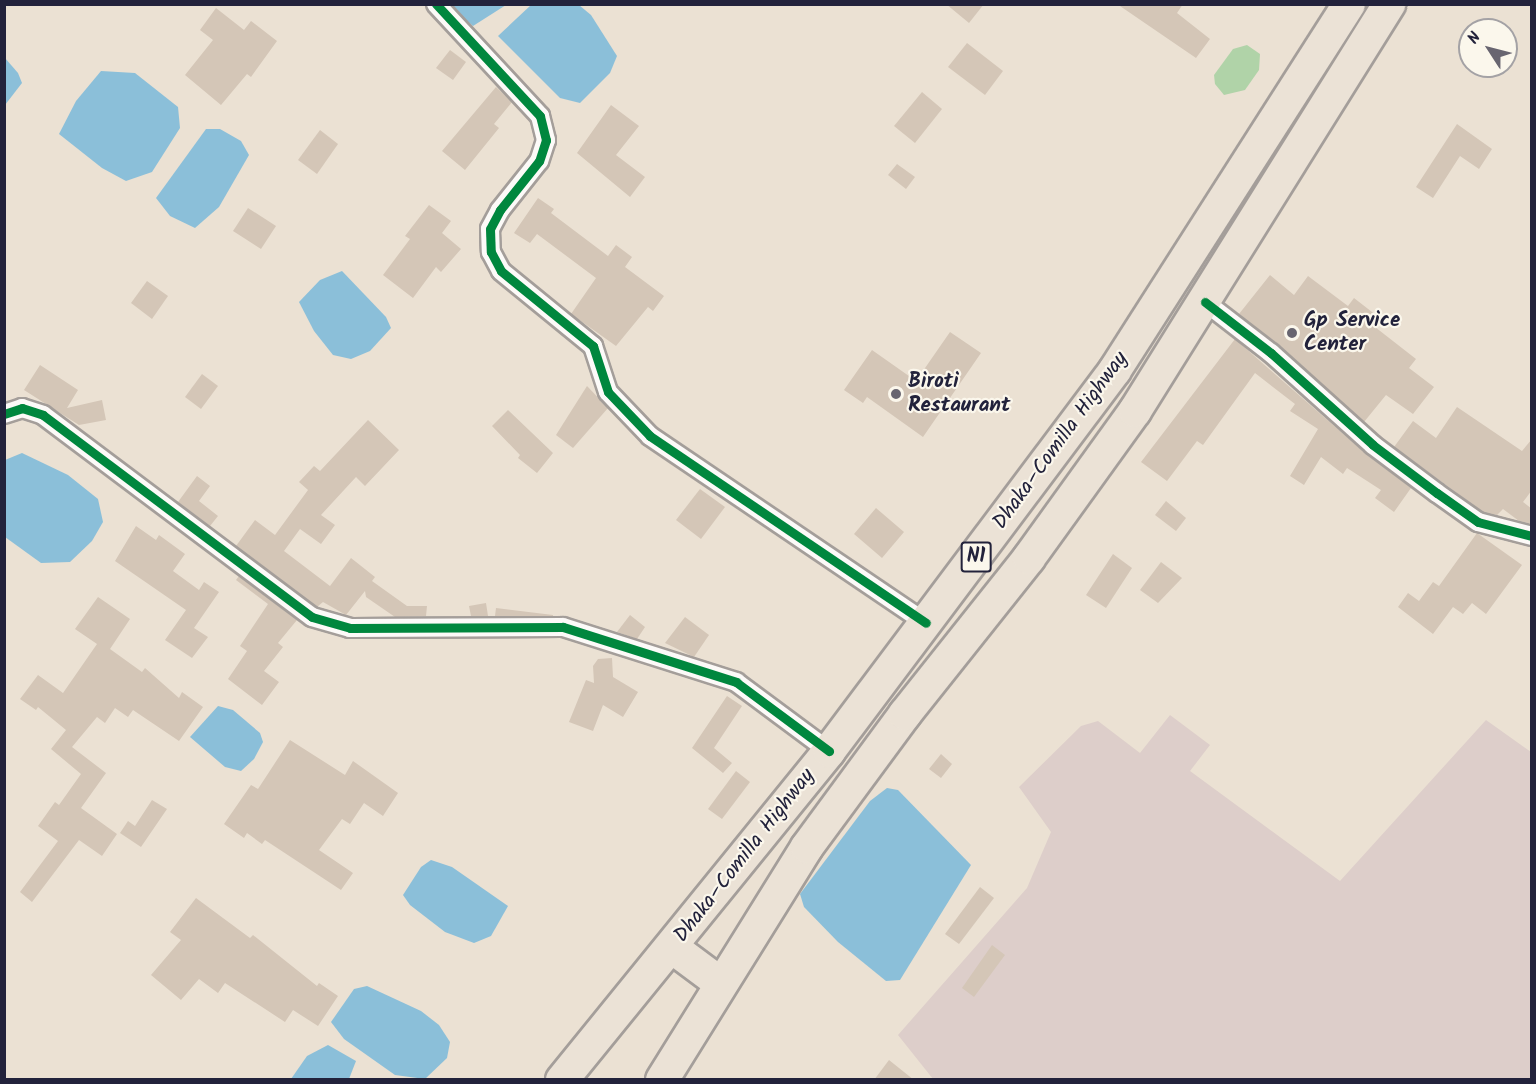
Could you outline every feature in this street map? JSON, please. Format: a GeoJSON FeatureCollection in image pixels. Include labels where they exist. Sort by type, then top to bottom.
{"type":"FeatureCollection","features":[{"type":"Feature","properties":{"kind":"highway","name":"Dhaka–Comilla Highway"},"geometry":{"type":"LineString","coordinates":[[562,1080],[673,948],[829,751],[1115,370],[1349,4]]}},
{"type":"Feature","properties":{"kind":"highway","name":"Dhaka–Comilla Highway"},"geometry":{"type":"LineString","coordinates":[[662,1080],[720,983],[807,847],[905,714],[1029,558],[1135,411],[1389,4]]}},
{"type":"Feature","properties":{"kind":"highway"},"geometry":{"type":"LineString","coordinates":[[1326,42],[1355,58]]}},
{"type":"Feature","properties":{"kind":"highway"},"geometry":{"type":"LineString","coordinates":[[673,948],[720,983]]}},
{"type":"Feature","properties":{"kind":"street"},"geometry":{"type":"LineString","coordinates":[[436,4],[540,116],[546,140],[539,161],[500,210],[490,229],[491,252],[501,271],[593,346],[608,392],[650,435],[926,623]]}},
{"type":"Feature","properties":{"kind":"street"},"geometry":{"type":"LineString","coordinates":[[1205,302],[1271,353],[1373,445],[1478,522],[1532,536]]}},
{"type":"Feature","properties":{"kind":"street"},"geometry":{"type":"LineString","coordinates":[[4,414],[22,408],[43,415],[312,617],[350,628],[563,627],[736,682],[829,751]]}},
{"type":"Feature","properties":{"kind":"shaded area"},"geometry":{"type":"Polygon","coordinates":[[[1170,715],[1210,745],[1190,771],[1340,881],[1486,720],[1531,752],[1531,1079],[933,1079],[898,1035],[1027,888],[1051,832],[1019,787],[1081,726],[1098,721],[1140,753],[1170,715]]]}},
{"type":"Feature","properties":{"kind":"green space"},"geometry":{"type":"Polygon","coordinates":[[[1247,45],[1260,54],[1259,70],[1245,90],[1224,95],[1215,84],[1214,75],[1233,49],[1247,45]]]}},
{"type":"Feature","properties":{"kind":"water"},"geometry":{"type":"Polygon","coordinates":[[[448,5],[506,5],[473,26],[448,5]]]}},
{"type":"Feature","properties":{"kind":"water"},"geometry":{"type":"Polygon","coordinates":[[[531,5],[579,5],[591,15],[617,56],[610,73],[580,103],[560,98],[498,36],[531,5]]]}},
{"type":"Feature","properties":{"kind":"water"},"geometry":{"type":"Polygon","coordinates":[[[5,58],[18,73],[22,83],[5,105],[5,58]]]}},
{"type":"Feature","properties":{"kind":"water"},"geometry":{"type":"Polygon","coordinates":[[[101,71],[135,73],[178,107],[180,128],[152,172],[126,181],[102,168],[59,134],[76,101],[101,71]]]}},
{"type":"Feature","properties":{"kind":"water"},"geometry":{"type":"Polygon","coordinates":[[[206,129],[220,129],[241,141],[249,155],[219,207],[195,228],[170,216],[156,198],[206,129]]]}},
{"type":"Feature","properties":{"kind":"water"},"geometry":{"type":"Polygon","coordinates":[[[342,271],[386,317],[391,328],[370,351],[351,359],[333,355],[314,331],[299,302],[320,280],[342,271]]]}},
{"type":"Feature","properties":{"kind":"water"},"geometry":{"type":"Polygon","coordinates":[[[22,453],[68,475],[98,499],[103,522],[92,541],[70,562],[41,563],[5,537],[5,460],[22,453]]]}},
{"type":"Feature","properties":{"kind":"water"},"geometry":{"type":"Polygon","coordinates":[[[218,706],[233,710],[260,733],[263,742],[254,759],[241,771],[225,767],[190,737],[218,706]]]}},
{"type":"Feature","properties":{"kind":"water"},"geometry":{"type":"Polygon","coordinates":[[[887,788],[898,790],[971,865],[900,980],[886,981],[838,942],[804,907],[800,894],[870,801],[887,788]]]}},
{"type":"Feature","properties":{"kind":"water"},"geometry":{"type":"Polygon","coordinates":[[[431,860],[452,867],[508,906],[491,936],[474,943],[445,932],[410,905],[403,895],[421,867],[431,860]]]}},
{"type":"Feature","properties":{"kind":"water"},"geometry":{"type":"Polygon","coordinates":[[[367,986],[421,1011],[439,1025],[450,1042],[447,1058],[425,1079],[395,1075],[344,1039],[331,1022],[354,989],[367,986]]]}},
{"type":"Feature","properties":{"kind":"water"},"geometry":{"type":"Polygon","coordinates":[[[328,1045],[356,1061],[349,1079],[291,1079],[307,1056],[328,1045]]]}},
{"type":"Feature","properties":{"kind":"building"},"geometry":{"type":"Polygon","coordinates":[[[946,4],[984,4],[969,23],[946,4]]]}},
{"type":"Feature","properties":{"kind":"building"},"geometry":{"type":"Polygon","coordinates":[[[1117,4],[1183,4],[1177,13],[1210,39],[1196,58],[1117,4]]]}},
{"type":"Feature","properties":{"kind":"building"},"geometry":{"type":"Polygon","coordinates":[[[216,8],[244,30],[251,21],[277,41],[251,77],[247,74],[221,105],[185,75],[213,40],[200,30],[216,8]]]}},
{"type":"Feature","properties":{"kind":"building"},"geometry":{"type":"Polygon","coordinates":[[[967,43],[1003,71],[985,95],[948,67],[967,43]]]}},
{"type":"Feature","properties":{"kind":"building"},"geometry":{"type":"Polygon","coordinates":[[[450,50],[466,62],[453,80],[436,68],[450,50]]]}},
{"type":"Feature","properties":{"kind":"building"},"geometry":{"type":"Polygon","coordinates":[[[496,87],[512,102],[494,124],[499,128],[465,170],[442,151],[496,87]]]}},
{"type":"Feature","properties":{"kind":"building"},"geometry":{"type":"Polygon","coordinates":[[[922,92],[942,109],[915,143],[894,126],[922,92]]]}},
{"type":"Feature","properties":{"kind":"building"},"geometry":{"type":"Polygon","coordinates":[[[611,105],[639,126],[616,155],[645,177],[630,197],[577,153],[611,105]]]}},
{"type":"Feature","properties":{"kind":"building"},"geometry":{"type":"Polygon","coordinates":[[[1457,124],[1492,149],[1479,169],[1460,156],[1433,198],[1416,187],[1457,124]]]}},
{"type":"Feature","properties":{"kind":"building"},"geometry":{"type":"Polygon","coordinates":[[[320,130],[338,144],[317,174],[298,160],[320,130]]]}},
{"type":"Feature","properties":{"kind":"building"},"geometry":{"type":"Polygon","coordinates":[[[897,164],[915,177],[906,189],[888,175],[897,164]]]}},
{"type":"Feature","properties":{"kind":"building"},"geometry":{"type":"Polygon","coordinates":[[[538,198],[554,209],[551,213],[608,256],[616,245],[632,257],[625,267],[664,296],[653,311],[648,307],[616,346],[571,314],[596,278],[537,234],[530,243],[514,233],[538,198]]]}},
{"type":"Feature","properties":{"kind":"building"},"geometry":{"type":"Polygon","coordinates":[[[429,205],[451,221],[442,233],[461,249],[441,272],[436,267],[413,298],[383,275],[410,239],[405,236],[429,205]]]}},
{"type":"Feature","properties":{"kind":"building"},"geometry":{"type":"Polygon","coordinates":[[[248,208],[276,226],[261,249],[233,231],[248,208]]]}},
{"type":"Feature","properties":{"kind":"building"},"geometry":{"type":"Polygon","coordinates":[[[1270,275],[1294,295],[1308,276],[1348,306],[1354,298],[1381,319],[1375,327],[1416,359],[1409,368],[1434,387],[1413,414],[1386,395],[1364,422],[1239,314],[1270,275]]]}},
{"type":"Feature","properties":{"kind":"building"},"geometry":{"type":"Polygon","coordinates":[[[147,281],[168,296],[152,319],[131,303],[147,281]]]}},
{"type":"Feature","properties":{"kind":"building"},"geometry":{"type":"Polygon","coordinates":[[[950,332],[981,353],[923,437],[867,397],[863,403],[844,390],[872,350],[916,381],[950,332]]]}},
{"type":"Feature","properties":{"kind":"building"},"geometry":{"type":"Polygon","coordinates":[[[1235,339],[1365,453],[1411,488],[1394,512],[1375,498],[1381,490],[1347,468],[1343,474],[1321,457],[1304,485],[1290,476],[1318,429],[1290,411],[1295,404],[1255,373],[1203,445],[1197,441],[1167,481],[1141,462],[1235,339]]]}},
{"type":"Feature","properties":{"kind":"building"},"geometry":{"type":"Polygon","coordinates":[[[40,365],[78,390],[67,408],[102,400],[106,420],[79,425],[24,390],[40,365]]]}},
{"type":"Feature","properties":{"kind":"building"},"geometry":{"type":"Polygon","coordinates":[[[202,374],[218,386],[201,409],[185,397],[202,374]]]}},
{"type":"Feature","properties":{"kind":"building"},"geometry":{"type":"Polygon","coordinates":[[[587,386],[608,408],[573,448],[556,435],[587,386]]]}},
{"type":"Feature","properties":{"kind":"building"},"geometry":{"type":"Polygon","coordinates":[[[1457,407],[1522,451],[1532,439],[1532,490],[1523,502],[1532,509],[1532,524],[1519,521],[1503,509],[1497,515],[1483,512],[1394,447],[1413,421],[1436,438],[1457,407]]]}},
{"type":"Feature","properties":{"kind":"building"},"geometry":{"type":"Polygon","coordinates":[[[508,410],[553,453],[537,473],[518,458],[520,455],[492,426],[508,410]]]}},
{"type":"Feature","properties":{"kind":"building"},"geometry":{"type":"Polygon","coordinates":[[[368,420],[399,450],[365,486],[356,477],[321,515],[335,525],[321,544],[300,529],[284,551],[330,586],[351,558],[375,577],[372,581],[407,606],[427,606],[426,616],[395,617],[366,597],[365,591],[346,615],[323,602],[317,607],[236,546],[255,520],[275,535],[308,490],[299,482],[314,466],[320,471],[368,420]]]}},
{"type":"Feature","properties":{"kind":"building"},"geometry":{"type":"Polygon","coordinates":[[[197,476],[210,486],[199,501],[218,516],[210,526],[178,502],[197,476]]]}},
{"type":"Feature","properties":{"kind":"building"},"geometry":{"type":"Polygon","coordinates":[[[700,489],[725,507],[701,539],[676,520],[700,489]]]}},
{"type":"Feature","properties":{"kind":"building"},"geometry":{"type":"Polygon","coordinates":[[[1166,501],[1186,518],[1176,531],[1155,515],[1166,501]]]}},
{"type":"Feature","properties":{"kind":"building"},"geometry":{"type":"Polygon","coordinates":[[[876,508],[904,532],[882,558],[854,534],[876,508]]]}},
{"type":"Feature","properties":{"kind":"building"},"geometry":{"type":"Polygon","coordinates":[[[136,526],[156,540],[159,535],[185,554],[173,571],[199,590],[204,582],[219,592],[194,628],[208,637],[192,658],[165,640],[186,610],[115,561],[136,526]]]}},
{"type":"Feature","properties":{"kind":"building"},"geometry":{"type":"Polygon","coordinates":[[[1477,533],[1522,565],[1486,614],[1472,603],[1463,614],[1453,607],[1433,634],[1398,607],[1408,593],[1419,601],[1433,582],[1439,586],[1477,533]]]}},
{"type":"Feature","properties":{"kind":"building"},"geometry":{"type":"Polygon","coordinates":[[[1113,554],[1132,568],[1106,608],[1086,595],[1113,554]]]}},
{"type":"Feature","properties":{"kind":"building"},"geometry":{"type":"Polygon","coordinates":[[[1161,562],[1182,578],[1158,603],[1140,590],[1161,562]]]}},
{"type":"Feature","properties":{"kind":"building"},"geometry":{"type":"Polygon","coordinates":[[[239,576],[297,620],[278,643],[283,647],[264,671],[279,682],[262,705],[228,679],[247,651],[240,646],[268,604],[236,580],[239,576]]]}},
{"type":"Feature","properties":{"kind":"building"},"geometry":{"type":"Polygon","coordinates":[[[98,597],[130,619],[110,649],[142,672],[145,668],[179,698],[182,692],[203,707],[179,741],[133,710],[128,717],[115,708],[105,723],[97,717],[72,747],[106,773],[81,808],[117,834],[102,856],[79,840],[32,902],[20,892],[58,841],[38,826],[55,802],[59,805],[81,774],[51,749],[66,730],[38,707],[36,710],[20,699],[38,675],[63,693],[97,644],[75,629],[98,597]]]}},
{"type":"Feature","properties":{"kind":"building"},"geometry":{"type":"Polygon","coordinates":[[[486,603],[488,616],[471,616],[469,606],[486,603]]]}},
{"type":"Feature","properties":{"kind":"building"},"geometry":{"type":"Polygon","coordinates":[[[496,608],[553,615],[553,616],[495,616],[496,608]]]}},
{"type":"Feature","properties":{"kind":"building"},"geometry":{"type":"Polygon","coordinates":[[[630,615],[645,627],[637,639],[617,632],[630,615]]]}},
{"type":"Feature","properties":{"kind":"building"},"geometry":{"type":"Polygon","coordinates":[[[685,617],[709,635],[694,657],[665,643],[685,617]]]}},
{"type":"Feature","properties":{"kind":"building"},"geometry":{"type":"Polygon","coordinates":[[[612,658],[613,677],[638,692],[623,717],[603,705],[593,731],[569,722],[586,680],[594,683],[593,666],[598,659],[612,658]]]}},
{"type":"Feature","properties":{"kind":"building"},"geometry":{"type":"Polygon","coordinates":[[[727,696],[742,706],[714,748],[732,763],[723,773],[692,748],[727,696]]]}},
{"type":"Feature","properties":{"kind":"building"},"geometry":{"type":"Polygon","coordinates":[[[290,740],[345,775],[353,761],[398,793],[383,816],[364,803],[350,824],[342,819],[319,850],[353,873],[341,890],[265,840],[262,844],[247,833],[244,838],[224,824],[251,785],[258,789],[290,740]]]}},
{"type":"Feature","properties":{"kind":"building"},"geometry":{"type":"Polygon","coordinates":[[[941,754],[952,764],[941,778],[929,769],[941,754]]]}},
{"type":"Feature","properties":{"kind":"building"},"geometry":{"type":"Polygon","coordinates":[[[736,771],[750,782],[722,819],[708,809],[736,771]]]}},
{"type":"Feature","properties":{"kind":"building"},"geometry":{"type":"Polygon","coordinates":[[[152,800],[167,809],[141,847],[120,833],[128,821],[135,826],[152,800]]]}},
{"type":"Feature","properties":{"kind":"building"},"geometry":{"type":"Polygon","coordinates":[[[980,887],[994,898],[959,944],[945,934],[980,887]]]}},
{"type":"Feature","properties":{"kind":"building"},"geometry":{"type":"Polygon","coordinates":[[[196,898],[250,938],[253,935],[317,986],[319,983],[338,996],[318,1026],[293,1010],[285,1022],[225,983],[218,993],[199,979],[181,1000],[151,975],[181,940],[170,932],[196,898]]]}},
{"type":"Feature","properties":{"kind":"building"},"geometry":{"type":"Polygon","coordinates":[[[992,945],[1005,955],[974,997],[962,988],[992,945]]]}},
{"type":"Feature","properties":{"kind":"building"},"geometry":{"type":"Polygon","coordinates":[[[889,1060],[914,1080],[874,1080],[889,1060]]]}},
{"type":"Feature","properties":{"kind":"cycle path"},"geometry":{"type":"LineString","coordinates":[[436,4],[540,116],[546,140],[539,161],[500,210],[490,229],[491,252],[501,271],[593,346],[608,392],[650,436],[926,623]]}},
{"type":"Feature","properties":{"kind":"cycle path"},"geometry":{"type":"LineString","coordinates":[[1205,302],[1271,353],[1373,445],[1437,493],[1478,522],[1532,536]]}},
{"type":"Feature","properties":{"kind":"cycle path"},"geometry":{"type":"LineString","coordinates":[[4,414],[22,408],[43,415],[312,617],[350,628],[563,627],[736,682],[829,751]]}},
{"type":"Feature","properties":{"kind":"place","name":"Gp Service Center"},"geometry":{"type":"Point","coordinates":[1292,333]}},
{"type":"Feature","properties":{"kind":"place","name":"Biroti Restaurant"},"geometry":{"type":"Point","coordinates":[896,394]}}]}
